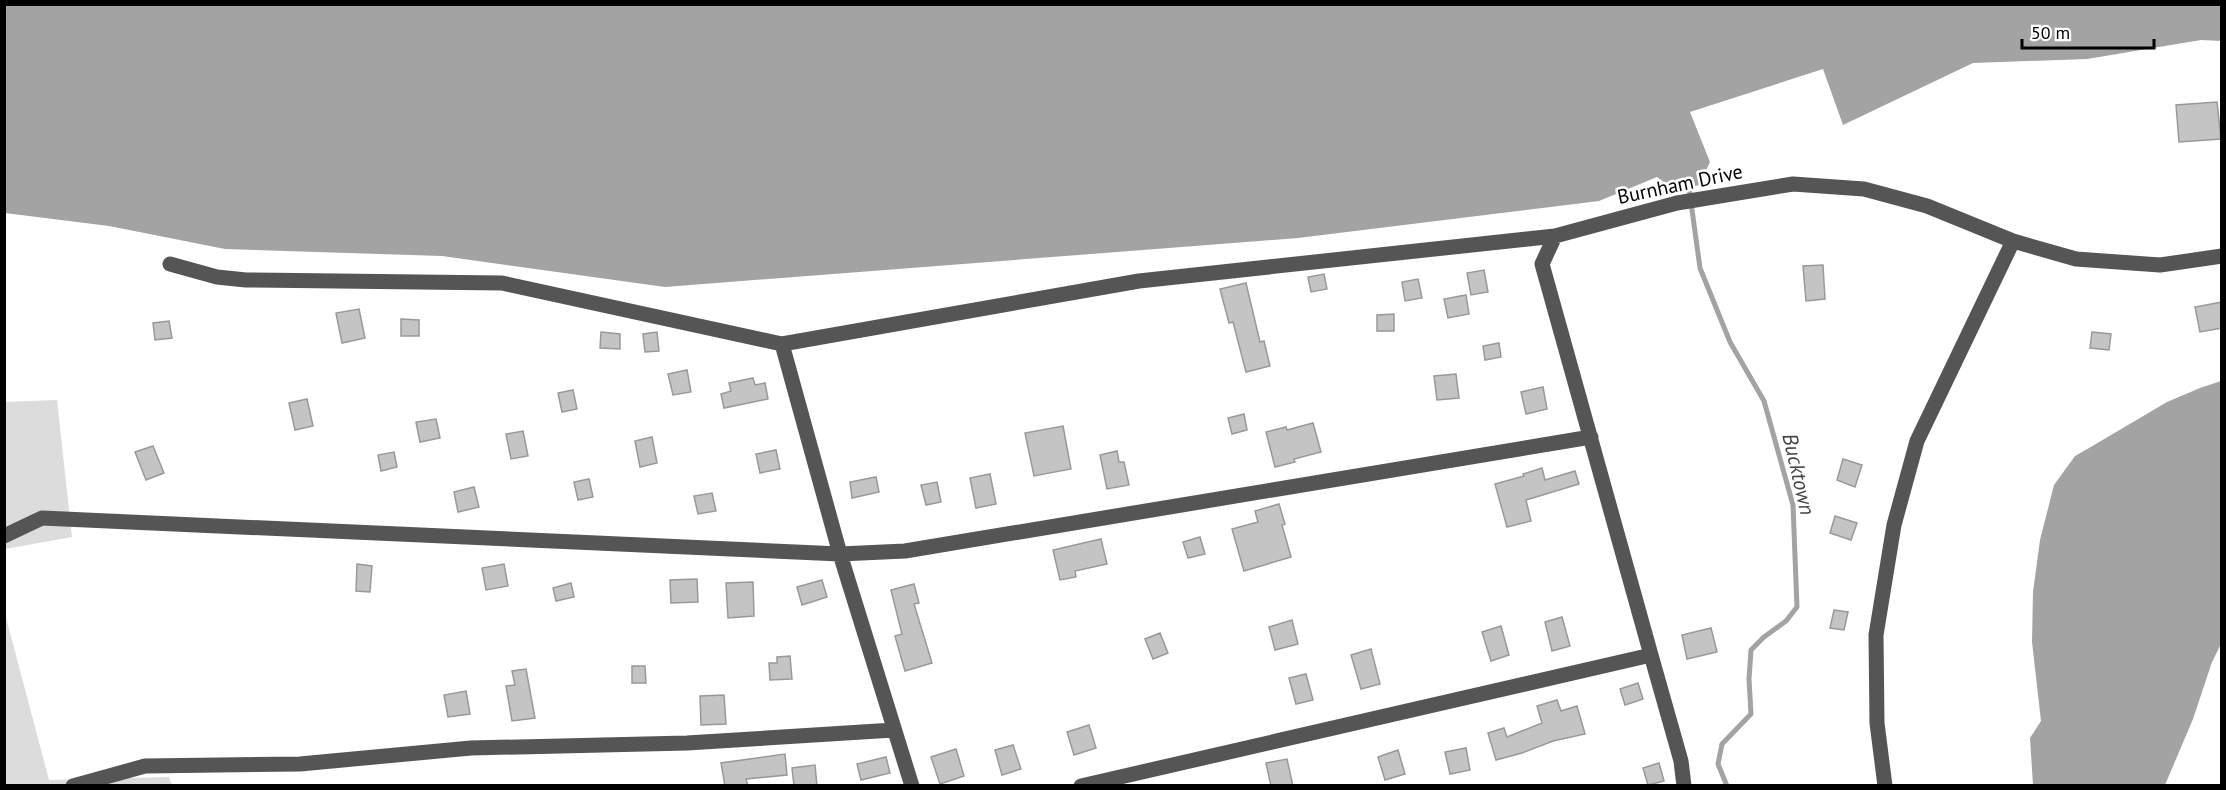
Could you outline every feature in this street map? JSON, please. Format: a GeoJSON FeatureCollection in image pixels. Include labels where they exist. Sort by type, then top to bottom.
{"type":"FeatureCollection","features":[{"type":"Feature","properties":{"kind":"street","name":"Burnham Drive"},"geometry":{"type":"LineString","coordinates":[[782,344],[1139,281],[1555,236],[1703,197],[1793,184],[1864,189],[1927,206],[2013,241],[2076,259],[2160,265],[2222,256]]}},
{"type":"Feature","properties":{"kind":"street"},"geometry":{"type":"LineString","coordinates":[[1555,236],[1542,264],[1681,761],[1684,786]]}},
{"type":"Feature","properties":{"kind":"street"},"geometry":{"type":"LineString","coordinates":[[1885,786],[1877,723],[1876,635],[1894,525],[1917,441],[2013,241]]}},
{"type":"Feature","properties":{"kind":"street"},"geometry":{"type":"LineString","coordinates":[[170,264],[217,277],[246,280],[502,283],[782,344],[840,554],[912,786]]}},
{"type":"Feature","properties":{"kind":"street"},"geometry":{"type":"LineString","coordinates":[[4,536],[42,518],[840,554],[905,551],[1591,437]]}},
{"type":"Feature","properties":{"kind":"street"},"geometry":{"type":"LineString","coordinates":[[1081,786],[1651,656]]}},
{"type":"Feature","properties":{"kind":"street"},"geometry":{"type":"LineString","coordinates":[[73,786],[145,766],[300,764],[471,748],[687,743],[894,730]]}},
{"type":"Feature","properties":{"kind":"shaded area"},"geometry":{"type":"Polygon","coordinates":[[[5,4],[2221,4],[2222,41],[2201,40],[2087,59],[1973,63],[1843,125],[1823,69],[1690,112],[1710,162],[1699,185],[1676,191],[1657,177],[1599,201],[1298,238],[665,287],[442,256],[225,249],[109,226],[5,213],[5,4]]]}},
{"type":"Feature","properties":{"kind":"shaded area"},"geometry":{"type":"Polygon","coordinates":[[[2221,381],[2221,644],[2165,785],[2033,785],[2030,738],[2041,721],[2032,642],[2033,592],[2040,540],[2054,485],[2075,456],[2167,402],[2221,381]]]}},
{"type":"Feature","properties":{"kind":"shaded area"},"geometry":{"type":"Polygon","coordinates":[[[57,400],[72,537],[5,549],[4,402],[57,400]]]}},
{"type":"Feature","properties":{"kind":"shaded area"},"geometry":{"type":"Polygon","coordinates":[[[4,610],[49,780],[169,777],[172,785],[5,785],[4,610]]]}},
{"type":"Feature","properties":{"kind":"building"},"geometry":{"type":"Polygon","coordinates":[[[2217,102],[2221,139],[2179,142],[2176,105],[2217,102]]]}},
{"type":"Feature","properties":{"kind":"building"},"geometry":{"type":"Polygon","coordinates":[[[1823,265],[1825,299],[1806,301],[1803,266],[1823,265]]]}},
{"type":"Feature","properties":{"kind":"building"},"geometry":{"type":"Polygon","coordinates":[[[1484,270],[1488,292],[1471,295],[1467,273],[1484,270]]]}},
{"type":"Feature","properties":{"kind":"building"},"geometry":{"type":"Polygon","coordinates":[[[1324,274],[1327,289],[1311,292],[1308,277],[1324,274]]]}},
{"type":"Feature","properties":{"kind":"building"},"geometry":{"type":"Polygon","coordinates":[[[1418,279],[1422,298],[1405,301],[1402,282],[1418,279]]]}},
{"type":"Feature","properties":{"kind":"building"},"geometry":{"type":"Polygon","coordinates":[[[1246,283],[1260,342],[1264,341],[1270,366],[1246,372],[1233,322],[1229,323],[1220,289],[1246,283]]]}},
{"type":"Feature","properties":{"kind":"building"},"geometry":{"type":"Polygon","coordinates":[[[1466,295],[1469,314],[1448,318],[1444,299],[1466,295]]]}},
{"type":"Feature","properties":{"kind":"building"},"geometry":{"type":"Polygon","coordinates":[[[2222,302],[2222,328],[2200,332],[2195,307],[2222,302]]]}},
{"type":"Feature","properties":{"kind":"building"},"geometry":{"type":"Polygon","coordinates":[[[359,309],[365,338],[342,343],[336,313],[359,309]]]}},
{"type":"Feature","properties":{"kind":"building"},"geometry":{"type":"Polygon","coordinates":[[[1394,314],[1394,331],[1377,331],[1377,315],[1394,314]]]}},
{"type":"Feature","properties":{"kind":"building"},"geometry":{"type":"Polygon","coordinates":[[[401,319],[419,320],[419,336],[401,336],[401,319]]]}},
{"type":"Feature","properties":{"kind":"building"},"geometry":{"type":"Polygon","coordinates":[[[169,321],[172,338],[155,340],[153,323],[169,321]]]}},
{"type":"Feature","properties":{"kind":"building"},"geometry":{"type":"Polygon","coordinates":[[[601,332],[620,334],[620,349],[600,348],[601,332]]]}},
{"type":"Feature","properties":{"kind":"building"},"geometry":{"type":"Polygon","coordinates":[[[657,332],[659,351],[645,352],[643,334],[657,332]]]}},
{"type":"Feature","properties":{"kind":"building"},"geometry":{"type":"Polygon","coordinates":[[[2092,332],[2111,334],[2109,350],[2090,348],[2092,332]]]}},
{"type":"Feature","properties":{"kind":"building"},"geometry":{"type":"Polygon","coordinates":[[[1499,343],[1501,357],[1485,360],[1483,346],[1499,343]]]}},
{"type":"Feature","properties":{"kind":"building"},"geometry":{"type":"Polygon","coordinates":[[[687,370],[691,392],[673,395],[668,374],[687,370]]]}},
{"type":"Feature","properties":{"kind":"building"},"geometry":{"type":"Polygon","coordinates":[[[1456,374],[1459,398],[1437,400],[1434,376],[1456,374]]]}},
{"type":"Feature","properties":{"kind":"building"},"geometry":{"type":"Polygon","coordinates":[[[753,378],[755,385],[765,383],[768,399],[724,408],[721,394],[731,391],[729,383],[753,378]]]}},
{"type":"Feature","properties":{"kind":"building"},"geometry":{"type":"Polygon","coordinates":[[[1543,387],[1547,409],[1526,414],[1521,392],[1543,387]]]}},
{"type":"Feature","properties":{"kind":"building"},"geometry":{"type":"Polygon","coordinates":[[[573,390],[577,409],[562,412],[558,393],[573,390]]]}},
{"type":"Feature","properties":{"kind":"building"},"geometry":{"type":"Polygon","coordinates":[[[307,399],[313,426],[295,430],[289,403],[307,399]]]}},
{"type":"Feature","properties":{"kind":"building"},"geometry":{"type":"Polygon","coordinates":[[[1244,414],[1247,430],[1232,434],[1228,418],[1244,414]]]}},
{"type":"Feature","properties":{"kind":"building"},"geometry":{"type":"Polygon","coordinates":[[[436,419],[440,438],[420,442],[416,422],[436,419]]]}},
{"type":"Feature","properties":{"kind":"building"},"geometry":{"type":"Polygon","coordinates":[[[1313,423],[1321,452],[1275,467],[1266,432],[1286,427],[1287,430],[1313,423]]]}},
{"type":"Feature","properties":{"kind":"building"},"geometry":{"type":"Polygon","coordinates":[[[1063,426],[1071,469],[1034,476],[1025,433],[1063,426]]]}},
{"type":"Feature","properties":{"kind":"building"},"geometry":{"type":"Polygon","coordinates":[[[523,431],[528,456],[511,459],[506,434],[523,431]]]}},
{"type":"Feature","properties":{"kind":"building"},"geometry":{"type":"Polygon","coordinates":[[[652,437],[657,463],[640,467],[635,441],[652,437]]]}},
{"type":"Feature","properties":{"kind":"building"},"geometry":{"type":"Polygon","coordinates":[[[153,446],[164,473],[146,480],[135,452],[153,446]]]}},
{"type":"Feature","properties":{"kind":"building"},"geometry":{"type":"Polygon","coordinates":[[[776,450],[780,469],[760,473],[756,454],[776,450]]]}},
{"type":"Feature","properties":{"kind":"building"},"geometry":{"type":"Polygon","coordinates":[[[1117,451],[1119,462],[1124,462],[1129,485],[1107,489],[1100,455],[1117,451]]]}},
{"type":"Feature","properties":{"kind":"building"},"geometry":{"type":"Polygon","coordinates":[[[394,452],[397,467],[381,471],[378,455],[394,452]]]}},
{"type":"Feature","properties":{"kind":"building"},"geometry":{"type":"Polygon","coordinates":[[[1843,459],[1862,465],[1855,487],[1837,480],[1843,459]]]}},
{"type":"Feature","properties":{"kind":"building"},"geometry":{"type":"Polygon","coordinates":[[[1542,468],[1545,480],[1575,471],[1579,484],[1526,500],[1531,521],[1507,527],[1495,484],[1542,468]]]}},
{"type":"Feature","properties":{"kind":"building"},"geometry":{"type":"Polygon","coordinates":[[[990,474],[996,504],[976,508],[970,478],[990,474]]]}},
{"type":"Feature","properties":{"kind":"building"},"geometry":{"type":"Polygon","coordinates":[[[876,477],[879,492],[852,498],[850,482],[876,477]]]}},
{"type":"Feature","properties":{"kind":"building"},"geometry":{"type":"Polygon","coordinates":[[[589,479],[593,497],[578,500],[574,482],[589,479]]]}},
{"type":"Feature","properties":{"kind":"building"},"geometry":{"type":"Polygon","coordinates":[[[937,482],[941,502],[926,505],[921,485],[937,482]]]}},
{"type":"Feature","properties":{"kind":"building"},"geometry":{"type":"Polygon","coordinates":[[[474,487],[479,507],[458,512],[454,492],[474,487]]]}},
{"type":"Feature","properties":{"kind":"building"},"geometry":{"type":"Polygon","coordinates":[[[712,493],[716,511],[698,514],[694,496],[712,493]]]}},
{"type":"Feature","properties":{"kind":"building"},"geometry":{"type":"Polygon","coordinates":[[[1279,504],[1291,557],[1244,571],[1232,529],[1258,522],[1255,511],[1279,504]]]}},
{"type":"Feature","properties":{"kind":"building"},"geometry":{"type":"Polygon","coordinates":[[[1835,516],[1857,523],[1851,540],[1830,533],[1835,516]]]}},
{"type":"Feature","properties":{"kind":"building"},"geometry":{"type":"Polygon","coordinates":[[[1200,537],[1205,554],[1188,558],[1183,542],[1200,537]]]}},
{"type":"Feature","properties":{"kind":"building"},"geometry":{"type":"Polygon","coordinates":[[[1101,539],[1107,564],[1075,571],[1076,577],[1060,580],[1053,550],[1101,539]]]}},
{"type":"Feature","properties":{"kind":"building"},"geometry":{"type":"Polygon","coordinates":[[[357,564],[372,566],[370,592],[356,591],[357,564]]]}},
{"type":"Feature","properties":{"kind":"building"},"geometry":{"type":"Polygon","coordinates":[[[504,564],[508,586],[486,590],[482,568],[504,564]]]}},
{"type":"Feature","properties":{"kind":"building"},"geometry":{"type":"Polygon","coordinates":[[[697,579],[698,602],[671,603],[670,580],[697,579]]]}},
{"type":"Feature","properties":{"kind":"building"},"geometry":{"type":"Polygon","coordinates":[[[822,580],[827,597],[802,605],[797,587],[822,580]]]}},
{"type":"Feature","properties":{"kind":"building"},"geometry":{"type":"Polygon","coordinates":[[[753,582],[754,616],[728,618],[726,583],[753,582]]]}},
{"type":"Feature","properties":{"kind":"building"},"geometry":{"type":"Polygon","coordinates":[[[571,583],[574,597],[556,601],[553,588],[571,583]]]}},
{"type":"Feature","properties":{"kind":"building"},"geometry":{"type":"Polygon","coordinates":[[[914,584],[919,603],[914,604],[932,663],[905,671],[895,636],[902,634],[891,590],[914,584]]]}},
{"type":"Feature","properties":{"kind":"building"},"geometry":{"type":"Polygon","coordinates":[[[1834,610],[1848,612],[1844,630],[1830,628],[1834,610]]]}},
{"type":"Feature","properties":{"kind":"building"},"geometry":{"type":"Polygon","coordinates":[[[1562,617],[1570,646],[1552,651],[1545,622],[1562,617]]]}},
{"type":"Feature","properties":{"kind":"building"},"geometry":{"type":"Polygon","coordinates":[[[1292,620],[1298,644],[1275,650],[1269,627],[1292,620]]]}},
{"type":"Feature","properties":{"kind":"building"},"geometry":{"type":"Polygon","coordinates":[[[1501,626],[1509,655],[1491,661],[1482,632],[1501,626]]]}},
{"type":"Feature","properties":{"kind":"building"},"geometry":{"type":"Polygon","coordinates":[[[1711,628],[1717,652],[1687,659],[1682,635],[1711,628]]]}},
{"type":"Feature","properties":{"kind":"building"},"geometry":{"type":"Polygon","coordinates":[[[1160,633],[1168,653],[1153,659],[1145,639],[1160,633]]]}},
{"type":"Feature","properties":{"kind":"building"},"geometry":{"type":"Polygon","coordinates":[[[1371,649],[1380,684],[1361,689],[1351,655],[1371,649]]]}},
{"type":"Feature","properties":{"kind":"building"},"geometry":{"type":"Polygon","coordinates":[[[790,656],[792,679],[770,680],[769,663],[777,663],[777,657],[790,656]]]}},
{"type":"Feature","properties":{"kind":"building"},"geometry":{"type":"Polygon","coordinates":[[[632,666],[645,666],[646,683],[632,683],[632,666]]]}},
{"type":"Feature","properties":{"kind":"building"},"geometry":{"type":"Polygon","coordinates":[[[526,669],[535,718],[512,721],[506,686],[515,685],[512,671],[526,669]]]}},
{"type":"Feature","properties":{"kind":"building"},"geometry":{"type":"Polygon","coordinates":[[[1306,674],[1313,700],[1296,704],[1289,678],[1306,674]]]}},
{"type":"Feature","properties":{"kind":"building"},"geometry":{"type":"Polygon","coordinates":[[[1638,683],[1643,699],[1625,705],[1620,689],[1638,683]]]}},
{"type":"Feature","properties":{"kind":"building"},"geometry":{"type":"Polygon","coordinates":[[[466,691],[470,714],[448,717],[444,695],[466,691]]]}},
{"type":"Feature","properties":{"kind":"building"},"geometry":{"type":"Polygon","coordinates":[[[724,695],[726,724],[701,725],[700,696],[724,695]]]}},
{"type":"Feature","properties":{"kind":"building"},"geometry":{"type":"Polygon","coordinates":[[[1557,700],[1561,711],[1577,706],[1585,734],[1553,741],[1496,760],[1488,733],[1504,728],[1507,737],[1542,723],[1537,706],[1557,700]]]}},
{"type":"Feature","properties":{"kind":"building"},"geometry":{"type":"Polygon","coordinates":[[[1089,725],[1096,748],[1074,755],[1067,732],[1089,725]]]}},
{"type":"Feature","properties":{"kind":"building"},"geometry":{"type":"Polygon","coordinates":[[[1013,745],[1021,769],[1002,775],[995,750],[1013,745]]]}},
{"type":"Feature","properties":{"kind":"building"},"geometry":{"type":"Polygon","coordinates":[[[1466,748],[1470,770],[1450,774],[1445,752],[1466,748]]]}},
{"type":"Feature","properties":{"kind":"building"},"geometry":{"type":"Polygon","coordinates":[[[956,749],[964,776],[940,784],[931,757],[956,749]]]}},
{"type":"Feature","properties":{"kind":"building"},"geometry":{"type":"Polygon","coordinates":[[[1398,750],[1405,774],[1385,780],[1378,757],[1398,750]]]}},
{"type":"Feature","properties":{"kind":"building"},"geometry":{"type":"Polygon","coordinates":[[[785,754],[787,775],[746,779],[748,786],[725,786],[721,763],[785,754]]]}},
{"type":"Feature","properties":{"kind":"building"},"geometry":{"type":"Polygon","coordinates":[[[886,757],[890,773],[861,780],[857,764],[886,757]]]}},
{"type":"Feature","properties":{"kind":"building"},"geometry":{"type":"Polygon","coordinates":[[[1287,759],[1293,786],[1271,786],[1266,763],[1287,759]]]}},
{"type":"Feature","properties":{"kind":"building"},"geometry":{"type":"Polygon","coordinates":[[[1659,763],[1664,781],[1648,785],[1643,768],[1659,763]]]}},
{"type":"Feature","properties":{"kind":"building"},"geometry":{"type":"Polygon","coordinates":[[[815,765],[817,786],[794,786],[792,768],[815,765]]]}},
{"type":"Feature","properties":{"kind":"waterway","name":"Bucktown"},"geometry":{"type":"LineString","coordinates":[[1689,188],[1700,268],[1730,342],[1764,401],[1793,505],[1797,607],[1786,621],[1751,650],[1749,679],[1751,714],[1722,744],[1718,764],[1727,786]]}}]}
